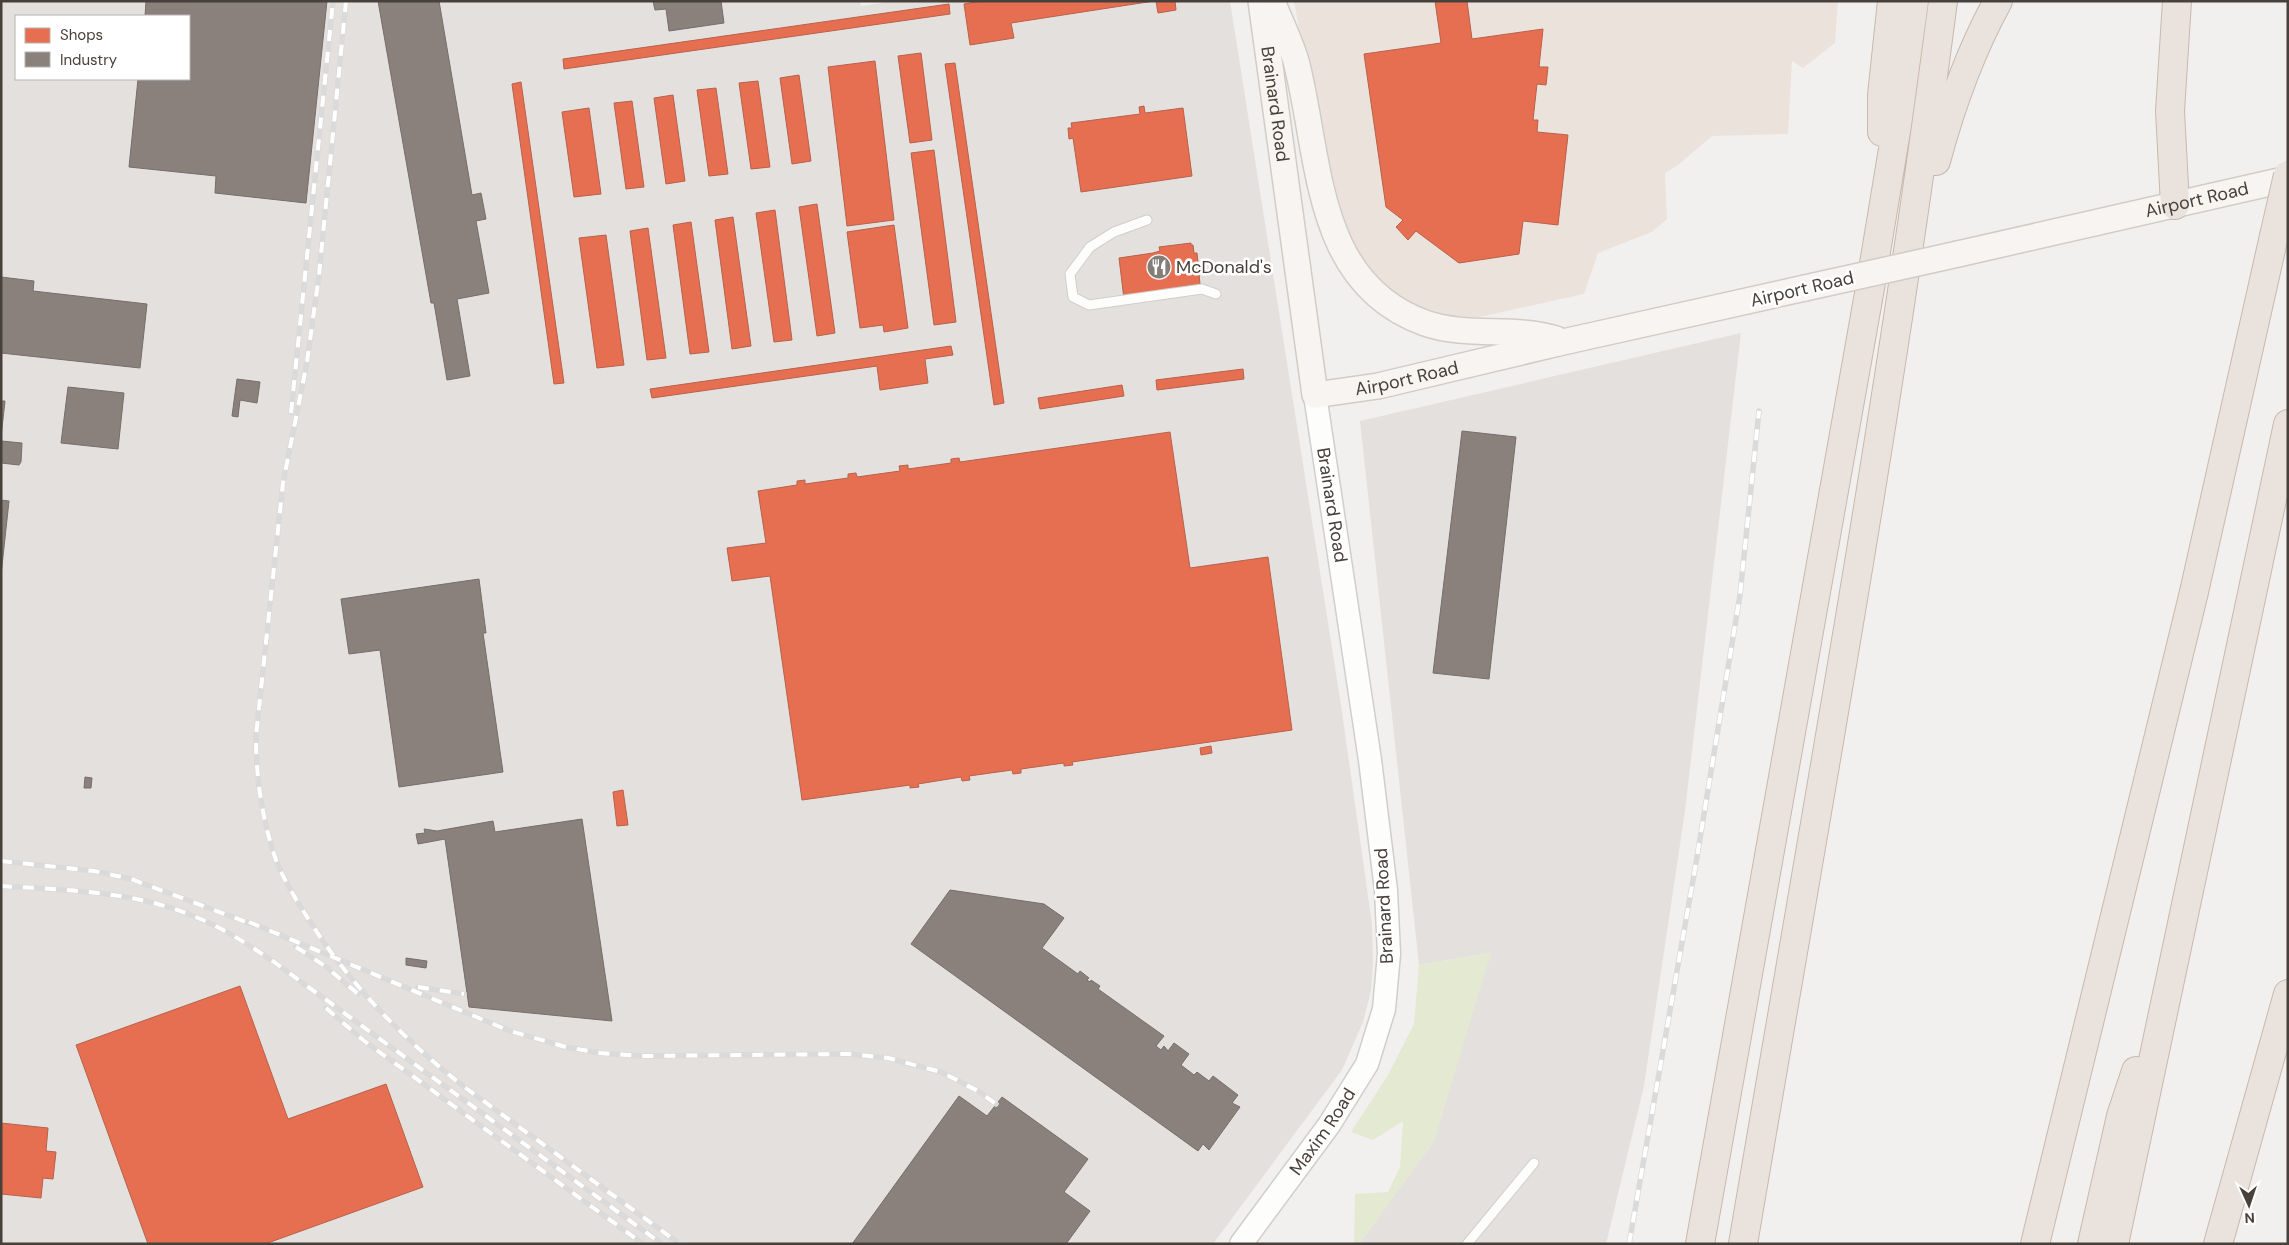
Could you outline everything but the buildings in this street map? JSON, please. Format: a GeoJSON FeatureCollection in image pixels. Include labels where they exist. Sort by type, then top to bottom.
{"type":"FeatureCollection","features":[{"type":"Feature","properties":{"kind":"highway"},"geometry":{"type":"LineString","coordinates":[[1883,212],[1882,95],[1892,1]]}},
{"type":"Feature","properties":{"kind":"highway"},"geometry":{"type":"LineString","coordinates":[[1700,1244],[1883,212],[1914,1]]}},
{"type":"Feature","properties":{"kind":"highway"},"geometry":{"type":"LineString","coordinates":[[1743,1244],[1870,493],[1914,211],[1943,1]]}},
{"type":"Feature","properties":{"kind":"highway"},"geometry":{"type":"LineString","coordinates":[[1870,493],[1893,420],[1921,239],[1935,166],[1959,86],[1974,47],[1998,1]]}},
{"type":"Feature","properties":{"kind":"highway"},"geometry":{"type":"LineString","coordinates":[[2175,205],[2170,111],[2177,1]]}},
{"type":"Feature","properties":{"kind":"highway"},"geometry":{"type":"LineString","coordinates":[[2035,1243],[2196,583],[2288,175]]}},
{"type":"Feature","properties":{"kind":"highway"},"geometry":{"type":"LineString","coordinates":[[2114,1244],[2288,424]]}},
{"type":"Feature","properties":{"kind":"highway"},"geometry":{"type":"LineString","coordinates":[[2092,1244],[2121,1116],[2172,968]]}},
{"type":"Feature","properties":{"kind":"highway"},"geometry":{"type":"LineString","coordinates":[[2218,1244],[2288,994]]}},
{"type":"Feature","properties":{"kind":"main road","name":"Brainard Road"},"geometry":{"type":"LineString","coordinates":[[1261,1],[1298,288],[1315,394]]}},
{"type":"Feature","properties":{"kind":"main road"},"geometry":{"type":"LineString","coordinates":[[1272,1],[1295,60],[1330,223],[1343,252],[1363,281],[1393,307],[1431,325],[1462,331],[1536,335],[1563,342]]}},
{"type":"Feature","properties":{"kind":"main road","name":"Airport Road"},"geometry":{"type":"LineString","coordinates":[[1315,394],[1378,386],[1563,342],[2288,179]]}},
{"type":"Feature","properties":{"kind":"street","name":"Brainard Road"},"geometry":{"type":"LineString","coordinates":[[1315,394],[1370,760],[1386,890],[1389,954],[1384,1009]]}},
{"type":"Feature","properties":{"kind":"street","name":"Maxim Road"},"geometry":{"type":"LineString","coordinates":[[1241,1244],[1329,1126],[1367,1064],[1384,1009]]}},
{"type":"Feature","properties":{"kind":"lane"},"geometry":{"type":"LineString","coordinates":[[1147,220],[1114,232],[1090,247],[1070,274],[1073,297],[1089,305],[1202,289],[1216,294]]}},
{"type":"Feature","properties":{"kind":"lane"},"geometry":{"type":"LineString","coordinates":[[1467,1244],[1534,1163]]}},
{"type":"Feature","properties":{"kind":"shaded area"},"geometry":{"type":"Polygon","coordinates":[[[1,1],[860,1],[861,6],[893,1],[1230,1],[1341,705],[1372,924],[1373,963],[1371,991],[1363,1022],[1342,1070],[1213,1244],[1,1244],[1,1]]]}},
{"type":"Feature","properties":{"kind":"shaded area"},"geometry":{"type":"Polygon","coordinates":[[[1294,1],[1838,1],[1835,43],[1803,68],[1792,61],[1788,134],[1712,136],[1678,165],[1665,173],[1667,219],[1652,232],[1598,253],[1584,294],[1480,317],[1453,317],[1413,304],[1374,279],[1349,243],[1336,198],[1308,79],[1294,1]]]}},
{"type":"Feature","properties":{"kind":"shaded area"},"geometry":{"type":"Polygon","coordinates":[[[1741,333],[1685,811],[1644,1086],[1606,1244],[1359,1244],[1434,1141],[1490,953],[1419,965],[1360,421],[1741,333]]]}},
{"type":"Feature","properties":{"kind":"green space"},"geometry":{"type":"Polygon","coordinates":[[[1491,953],[1434,1141],[1359,1244],[1354,1244],[1355,1194],[1388,1192],[1400,1167],[1403,1121],[1373,1140],[1351,1132],[1388,1075],[1414,1024],[1419,965],[1491,953]]]}},
{"type":"Feature","properties":{"kind":"railway"},"geometry":{"type":"LineString","coordinates":[[291,413],[333,1]]}},
{"type":"Feature","properties":{"kind":"railway"},"geometry":{"type":"LineString","coordinates":[[346,1],[319,275],[307,362],[283,483],[256,736],[259,783],[271,845],[279,868],[291,891],[325,944],[361,990],[401,1032],[467,1089],[680,1244]]}},
{"type":"Feature","properties":{"kind":"railway"},"geometry":{"type":"LineString","coordinates":[[1629,1244],[1696,863],[1740,595],[1759,411]]}},
{"type":"Feature","properties":{"kind":"railway"},"geometry":{"type":"LineString","coordinates":[[1,861],[94,871],[131,879],[254,925]]}},
{"type":"Feature","properties":{"kind":"railway"},"geometry":{"type":"LineString","coordinates":[[1,886],[101,893],[126,897],[174,909],[208,922],[227,932],[274,962],[662,1244]]}},
{"type":"Feature","properties":{"kind":"railway"},"geometry":{"type":"LineString","coordinates":[[249,922],[510,1031],[566,1047],[600,1053],[642,1056],[849,1054],[888,1058],[941,1072],[978,1091],[996,1104]]}},
{"type":"Feature","properties":{"kind":"railway"},"geometry":{"type":"LineString","coordinates":[[296,947],[325,966],[358,994]]}},
{"type":"Feature","properties":{"kind":"railway"},"geometry":{"type":"LineString","coordinates":[[418,987],[464,994]]}},
{"type":"Feature","properties":{"kind":"railway"},"geometry":{"type":"LineString","coordinates":[[326,1008],[363,1040],[643,1244]]}},
{"type":"Feature","properties":{"kind":"place","name":"McDonald's"},"geometry":{"type":"Point","coordinates":[1159,267]}}]}
